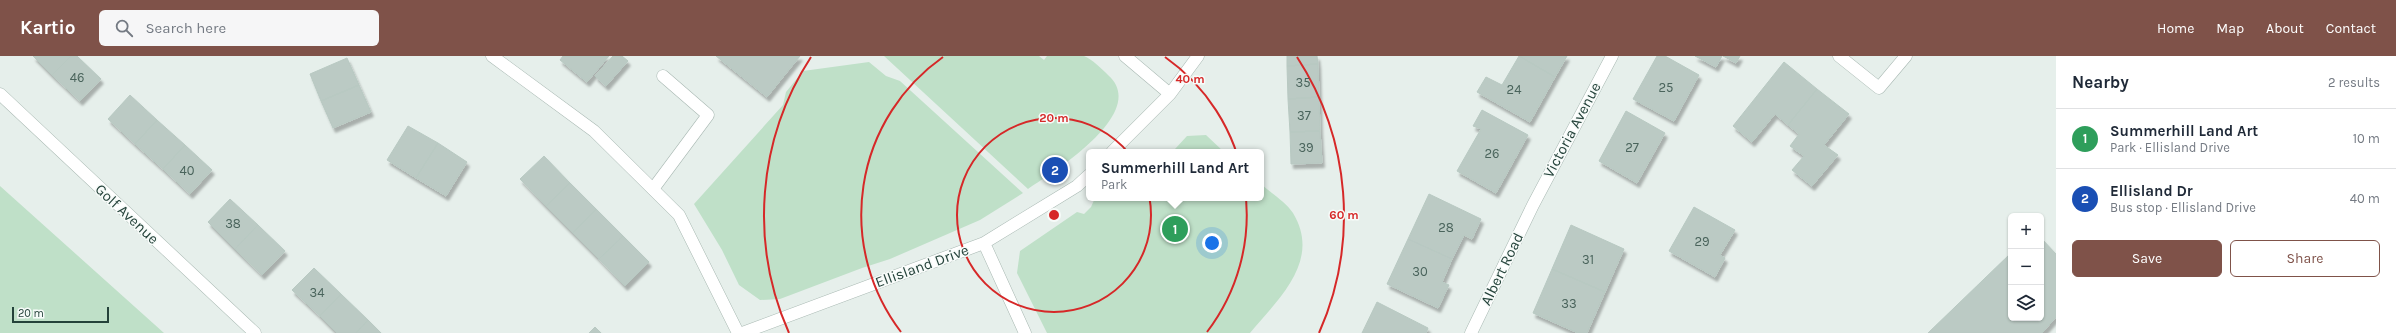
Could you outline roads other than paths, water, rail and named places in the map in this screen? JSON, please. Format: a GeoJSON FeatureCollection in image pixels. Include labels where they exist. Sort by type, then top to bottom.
{"type":"FeatureCollection","features":[{"type":"Feature","properties":{"kind":"street"},"geometry":{"type":"LineString","coordinates":[[492,56],[594,130],[679,215],[738,333]]}},
{"type":"Feature","properties":{"kind":"street"},"geometry":{"type":"LineString","coordinates":[[1125,56],[1170,94]]}},
{"type":"Feature","properties":{"kind":"street"},"geometry":{"type":"LineString","coordinates":[[1115,149],[1170,94],[1198,56]]}},
{"type":"Feature","properties":{"kind":"street","name":"Victoria Avenue"},"geometry":{"type":"LineString","coordinates":[[1533,205],[1612,56]]}},
{"type":"Feature","properties":{"kind":"street"},"geometry":{"type":"LineString","coordinates":[[1839,56],[1879,88],[1906,56]]}},
{"type":"Feature","properties":{"kind":"street"},"geometry":{"type":"LineString","coordinates":[[653,189],[708,115],[663,76]]}},
{"type":"Feature","properties":{"kind":"street","name":"Golf Avenue"},"geometry":{"type":"LineString","coordinates":[[0,94],[255,333]]}},
{"type":"Feature","properties":{"kind":"street","name":"Ellisland Drive"},"geometry":{"type":"LineString","coordinates":[[742,333],[984,243],[1077,186],[1086,178]]}},
{"type":"Feature","properties":{"kind":"street","name":"Albert Road"},"geometry":{"type":"LineString","coordinates":[[1471,333],[1533,205]]}},
{"type":"Feature","properties":{"kind":"street"},"geometry":{"type":"LineString","coordinates":[[984,243],[1025,333]]}},
{"type":"Feature","properties":{"kind":"place","name":"Ellisland Dr"},"geometry":{"type":"Point","coordinates":[1055,170]}},
{"type":"Feature","properties":{"kind":"place","name":"Summerhill Land Art"},"geometry":{"type":"Point","coordinates":[1175,229]}}]}
